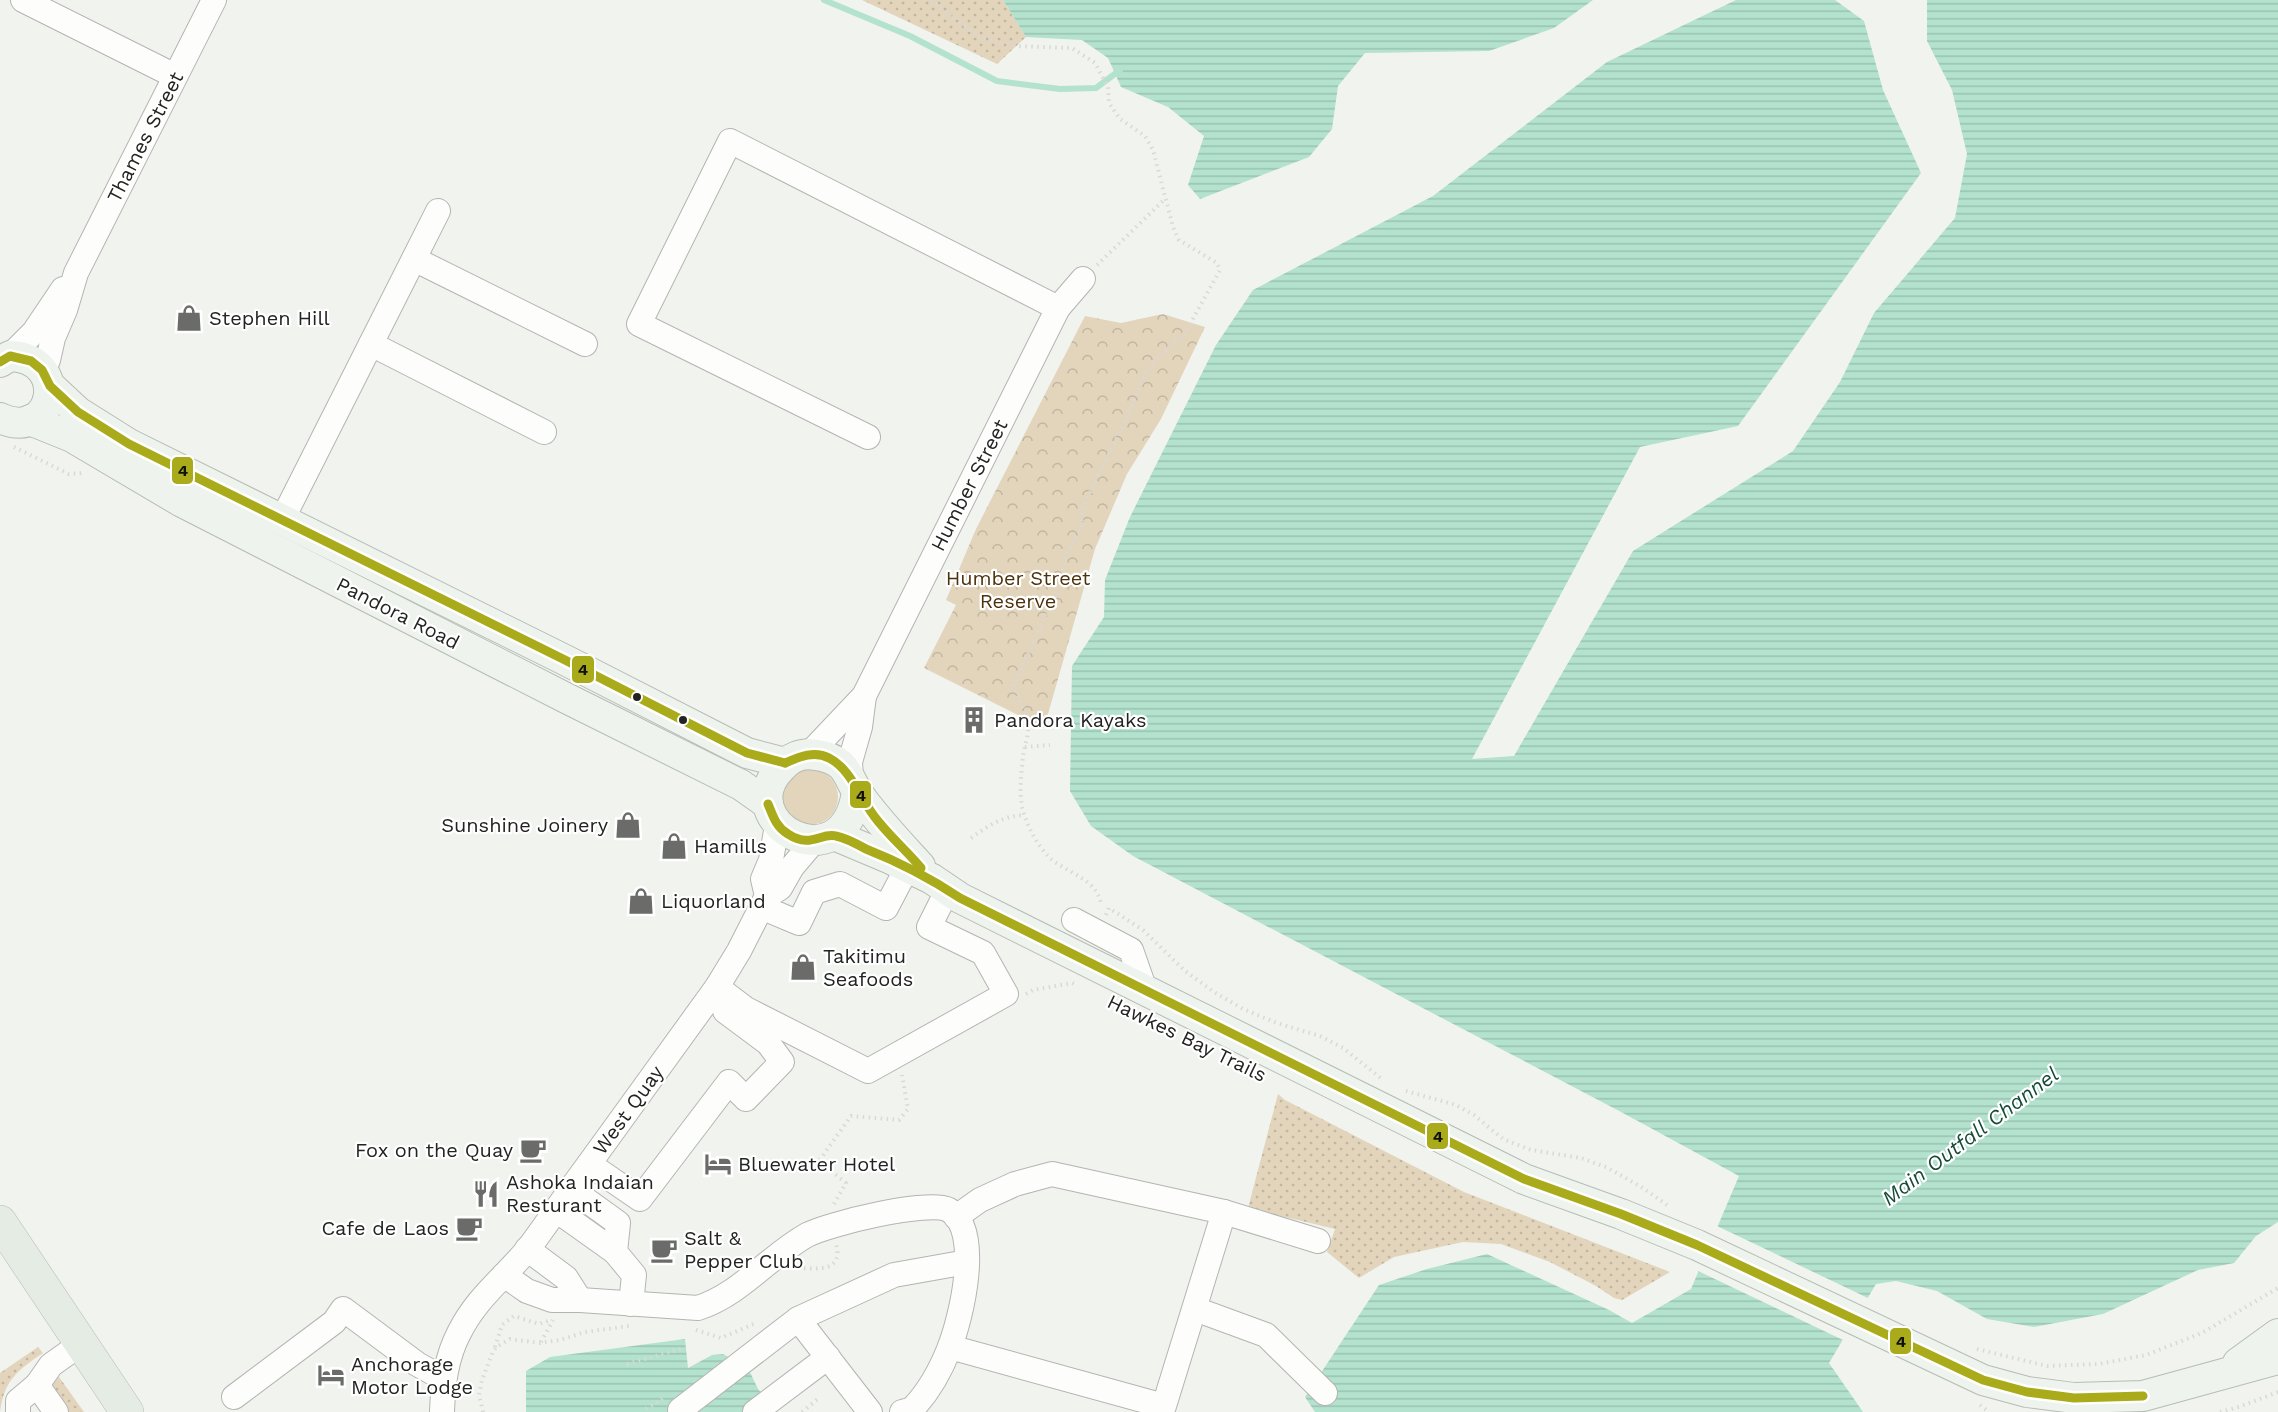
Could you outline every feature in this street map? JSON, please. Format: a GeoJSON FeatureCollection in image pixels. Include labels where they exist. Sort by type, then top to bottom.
{"type":"FeatureCollection","features":[{"type":"Feature","properties":{"kind":"highway"},"geometry":{"type":"LineString","coordinates":[[0,1222],[128,1412]]}},
{"type":"Feature","properties":{"kind":"main road","name":"Pandora Road"},"geometry":{"type":"LineString","coordinates":[[5,359],[31,361],[78,412],[103,429],[282,520],[747,753],[797,758]]}},
{"type":"Feature","properties":{"kind":"main road"},"geometry":{"type":"LineString","coordinates":[[30,420],[48,404],[50,396],[46,378]]}},
{"type":"Feature","properties":{"kind":"main road","name":"Pandora Road"},"geometry":{"type":"LineString","coordinates":[[5,431],[11,423],[30,420],[72,437],[182,502],[741,785],[772,814]]}},
{"type":"Feature","properties":{"kind":"main road"},"geometry":{"type":"LineString","coordinates":[[929,879],[879,821],[841,765],[826,756],[797,758],[774,775],[768,789],[772,814],[788,834],[800,840],[824,838],[871,849],[929,879],[1145,990],[1524,1179],[1698,1245],[1983,1380],[2027,1392],[2114,1405],[2142,1404],[2227,1373],[2278,1359]]}},
{"type":"Feature","properties":{"kind":"main road"},"geometry":{"type":"LineString","coordinates":[[824,838],[848,821],[855,807],[854,785]]}},
{"type":"Feature","properties":{"kind":"main road"},"geometry":{"type":"LineString","coordinates":[[2227,1373],[2278,1334]]}},
{"type":"Feature","properties":{"kind":"street"},"geometry":{"type":"LineString","coordinates":[[22,0],[175,76]]}},
{"type":"Feature","properties":{"kind":"street","name":"Thames Street"},"geometry":{"type":"LineString","coordinates":[[46,378],[53,338],[66,310],[76,273],[213,0]]}},
{"type":"Feature","properties":{"kind":"street"},"geometry":{"type":"LineString","coordinates":[[868,437],[639,324],[730,141],[1058,308]]}},
{"type":"Feature","properties":{"kind":"street"},"geometry":{"type":"LineString","coordinates":[[282,520],[438,212]]}},
{"type":"Feature","properties":{"kind":"street"},"geometry":{"type":"LineString","coordinates":[[414,259],[585,344]]}},
{"type":"Feature","properties":{"kind":"street","name":"Thames Street"},"geometry":{"type":"LineString","coordinates":[[5,359],[34,332],[53,302],[76,273]]}},
{"type":"Feature","properties":{"kind":"street","name":"Humber Street"},"geometry":{"type":"LineString","coordinates":[[854,785],[850,762],[860,727],[864,696],[1058,308],[1083,279]]}},
{"type":"Feature","properties":{"kind":"street"},"geometry":{"type":"LineString","coordinates":[[371,344],[544,432]]}},
{"type":"Feature","properties":{"kind":"street","name":"Humber Street"},"geometry":{"type":"LineString","coordinates":[[797,758],[864,696]]}},
{"type":"Feature","properties":{"kind":"street","name":"West Quay"},"geometry":{"type":"LineString","coordinates":[[764,902],[763,879],[771,860],[772,814]]}},
{"type":"Feature","properties":{"kind":"street","name":"West Quay"},"geometry":{"type":"LineString","coordinates":[[442,1412],[444,1379],[458,1334],[483,1295],[527,1249],[713,993],[739,951],[764,902],[780,888],[792,867],[824,838]]}},
{"type":"Feature","properties":{"kind":"street"},"geometry":{"type":"LineString","coordinates":[[764,902],[799,923],[814,892],[840,885],[886,908],[929,879]]}},
{"type":"Feature","properties":{"kind":"street"},"geometry":{"type":"LineString","coordinates":[[713,993],[868,1071],[1006,994],[983,953],[929,927],[929,879]]}},
{"type":"Feature","properties":{"kind":"street"},"geometry":{"type":"LineString","coordinates":[[1074,920],[1131,950],[1145,990]]}},
{"type":"Feature","properties":{"kind":"street"},"geometry":{"type":"LineString","coordinates":[[589,1164],[640,1199],[729,1082],[746,1099],[782,1062],[768,1043],[713,993]]}},
{"type":"Feature","properties":{"kind":"street"},"geometry":{"type":"LineString","coordinates":[[956,1217],[980,1200],[1015,1184],[1052,1174],[1224,1212],[1318,1241]]}},
{"type":"Feature","properties":{"kind":"street"},"geometry":{"type":"LineString","coordinates":[[571,1189],[618,1223],[615,1252]]}},
{"type":"Feature","properties":{"kind":"street"},"geometry":{"type":"LineString","coordinates":[[504,1275],[527,1291],[552,1300],[698,1308],[712,1304],[730,1293],[808,1234],[852,1221],[907,1209],[938,1207],[949,1210],[962,1225],[966,1241],[967,1262],[961,1309],[950,1347],[937,1375],[912,1409],[902,1412]]}},
{"type":"Feature","properties":{"kind":"street"},"geometry":{"type":"LineString","coordinates":[[556,1210],[615,1252],[634,1275],[631,1304]]}},
{"type":"Feature","properties":{"kind":"street"},"geometry":{"type":"LineString","coordinates":[[950,1347],[1164,1406],[1224,1212]]}},
{"type":"Feature","properties":{"kind":"street"},"geometry":{"type":"LineString","coordinates":[[527,1249],[566,1278],[580,1300]]}},
{"type":"Feature","properties":{"kind":"street"},"geometry":{"type":"LineString","coordinates":[[680,1410],[798,1319],[894,1275],[967,1262]]}},
{"type":"Feature","properties":{"kind":"street"},"geometry":{"type":"LineString","coordinates":[[234,1397],[334,1322],[343,1309],[417,1364],[444,1379]]}},
{"type":"Feature","properties":{"kind":"street"},"geometry":{"type":"LineString","coordinates":[[1195,1309],[1266,1335],[1325,1394]]}},
{"type":"Feature","properties":{"kind":"street"},"geometry":{"type":"LineString","coordinates":[[798,1319],[870,1412]]}},
{"type":"Feature","properties":{"kind":"street"},"geometry":{"type":"LineString","coordinates":[[28,1412],[28,1396],[51,1365],[82,1343]]}},
{"type":"Feature","properties":{"kind":"street"},"geometry":{"type":"LineString","coordinates":[[755,1412],[828,1357]]}},
{"type":"Feature","properties":{"kind":"street"},"geometry":{"type":"LineString","coordinates":[[18,1412],[18,1401],[37,1385]]}},
{"type":"Feature","properties":{"kind":"street"},"geometry":{"type":"LineString","coordinates":[[37,1385],[45,1412]]}},
{"type":"Feature","properties":{"kind":"street"},"geometry":{"type":"LineString","coordinates":[[37,1385],[56,1412]]}},
{"type":"Feature","properties":{"kind":"path"},"geometry":{"type":"LineString","coordinates":[[930,0],[979,37],[1015,46],[1072,48],[1095,63],[1108,87],[1109,103],[1120,119],[1145,136],[1153,150],[1165,199],[1179,240],[1217,263],[1221,270],[1185,333],[1153,363],[1144,375],[1126,419],[1083,507],[1081,528],[1065,557],[1060,583],[1013,687],[1024,708],[1028,727],[1021,788],[1024,814],[1036,841],[1047,855],[1060,867],[1081,878],[1093,888],[1100,897],[1101,904]]}},
{"type":"Feature","properties":{"kind":"path"},"geometry":{"type":"LineString","coordinates":[[1083,279],[1165,199]]}},
{"type":"Feature","properties":{"kind":"path"},"geometry":{"type":"LineString","coordinates":[[5,431],[69,474],[91,472]]}},
{"type":"Feature","properties":{"kind":"path"},"geometry":{"type":"LineString","coordinates":[[1025,747],[1050,746]]}},
{"type":"Feature","properties":{"kind":"path"},"geometry":{"type":"LineString","coordinates":[[970,838],[997,821],[1011,815],[1024,814]]}},
{"type":"Feature","properties":{"kind":"path"},"geometry":{"type":"LineString","coordinates":[[1105,916],[1109,908],[1143,930],[1185,971],[1223,998],[1277,1023],[1320,1036],[1343,1048],[1386,1082]]}},
{"type":"Feature","properties":{"kind":"path","name":"Hawkes Bay Trails"},"geometry":{"type":"LineString","coordinates":[[1024,995],[1033,990],[1072,983],[1083,988]]}},
{"type":"Feature","properties":{"kind":"path"},"geometry":{"type":"LineString","coordinates":[[832,1207],[846,1183],[819,1161],[851,1116],[899,1120],[909,1109],[901,1069]]}},
{"type":"Feature","properties":{"kind":"path"},"geometry":{"type":"LineString","coordinates":[[1403,1090],[1456,1105],[1474,1115],[1503,1139],[1531,1150],[1581,1158],[1608,1168],[1643,1188],[1669,1207]]}},
{"type":"Feature","properties":{"kind":"path"},"geometry":{"type":"LineString","coordinates":[[1974,1348],[2047,1366],[2099,1364],[2146,1355],[2202,1334],[2278,1288]]}},
{"type":"Feature","properties":{"kind":"path"},"geometry":{"type":"LineString","coordinates":[[493,1351],[502,1325],[514,1316],[539,1324],[555,1318],[540,1343]]}},
{"type":"Feature","properties":{"kind":"path"},"geometry":{"type":"LineString","coordinates":[[693,1329],[721,1338],[758,1322]]}},
{"type":"Feature","properties":{"kind":"path"},"geometry":{"type":"LineString","coordinates":[[627,1364],[685,1348]]}},
{"type":"Feature","properties":{"kind":"path"},"geometry":{"type":"LineString","coordinates":[[2220,1412],[2278,1392]]}},
{"type":"Feature","properties":{"kind":"path"},"geometry":{"type":"LineString","coordinates":[[802,1412],[819,1398]]}},
{"type":"Feature","properties":{"kind":"green space"},"geometry":{"type":"Polygon","coordinates":[[[862,0],[1003,0],[1026,37],[997,64],[862,0]]]}},
{"type":"Feature","properties":{"kind":"green space","name":"Humber Street Reserve"},"geometry":{"type":"Polygon","coordinates":[[[1163,314],[1205,327],[1161,419],[1127,474],[1095,549],[1044,728],[924,668],[956,605],[946,600],[976,529],[1085,316],[1121,323],[1163,314]]]}},
{"type":"Feature","properties":{"kind":"green space"},"geometry":{"type":"Polygon","coordinates":[[[805,769],[815,769],[830,777],[836,786],[838,797],[836,808],[830,817],[815,825],[805,825],[794,820],[787,813],[782,802],[782,792],[787,781],[794,774],[805,769]]]}},
{"type":"Feature","properties":{"kind":"green space"},"geometry":{"type":"Polygon","coordinates":[[[1278,1094],[1285,1100],[1464,1192],[1670,1272],[1622,1300],[1614,1298],[1550,1262],[1501,1244],[1463,1242],[1394,1257],[1359,1278],[1327,1252],[1335,1229],[1248,1208],[1278,1094]]]}},
{"type":"Feature","properties":{"kind":"green space"},"geometry":{"type":"Polygon","coordinates":[[[38,1347],[43,1353],[14,1377],[5,1392],[0,1412],[0,1373],[38,1347]]]}},
{"type":"Feature","properties":{"kind":"green space"},"geometry":{"type":"Polygon","coordinates":[[[59,1377],[84,1412],[64,1412],[51,1385],[59,1377]]]}},
{"type":"Feature","properties":{"kind":"water"},"geometry":{"type":"Polygon","coordinates":[[[1003,0],[1593,0],[1554,28],[1489,51],[1365,53],[1338,86],[1332,129],[1309,157],[1200,199],[1188,185],[1204,136],[1168,107],[1121,87],[1108,58],[1082,40],[1026,37],[1003,0]]]}},
{"type":"Feature","properties":{"kind":"water","name":"Main Outfall Channel"},"geometry":{"type":"Polygon","coordinates":[[[1736,0],[1835,0],[1864,21],[1883,90],[1921,173],[1738,426],[1640,447],[1472,759],[1514,756],[1633,551],[1793,451],[1840,382],[1874,313],[1955,218],[1967,154],[1952,90],[1927,41],[1927,0],[2278,0],[2278,1222],[2256,1236],[2234,1263],[2198,1270],[2103,1314],[2034,1327],[1987,1319],[1937,1291],[1896,1281],[1876,1284],[1829,1363],[1863,1412],[1315,1412],[1305,1397],[1379,1285],[1427,1269],[1487,1254],[1609,1310],[1632,1323],[1691,1289],[1739,1176],[1133,856],[1091,826],[1070,791],[1072,666],[1104,617],[1105,580],[1130,517],[1216,345],[1253,290],[1433,196],[1607,62],[1736,0]]]}},
{"type":"Feature","properties":{"kind":"water"},"geometry":{"type":"Polygon","coordinates":[[[685,1339],[688,1368],[712,1355],[723,1354],[748,1368],[758,1389],[777,1412],[526,1412],[526,1371],[550,1357],[685,1339]]]}},
{"type":"Feature","properties":{"kind":"pier"},"geometry":{"type":"Polygon","coordinates":[[[1715,1225],[1870,1299],[1845,1341],[1696,1270],[1715,1225]]]}},
{"type":"Feature","properties":{"kind":"waterway"},"geometry":{"type":"LineString","coordinates":[[824,0],[910,36],[997,81],[1060,89],[1096,88],[1120,70]]}},
{"type":"Feature","properties":{"kind":"transit line","name":"4"},"geometry":{"type":"LineString","coordinates":[[0,362],[10,356],[31,361],[42,370],[50,386],[78,412],[129,444],[747,753],[785,763]]}},
{"type":"Feature","properties":{"kind":"transit line","name":"4"},"geometry":{"type":"LineString","coordinates":[[785,763],[812,754],[829,758],[837,763],[849,776],[879,823],[921,868]]}},
{"type":"Feature","properties":{"kind":"transit line","name":"4"},"geometry":{"type":"LineString","coordinates":[[768,804],[775,821],[788,834],[796,838],[809,840],[831,835],[851,841],[914,871],[960,898],[1524,1179],[1621,1214],[1697,1245],[1983,1380],[2027,1392],[2074,1398],[2143,1396]]}},
{"type":"Feature","properties":{"kind":"place","name":"Stephen Hill"},"geometry":{"type":"Point","coordinates":[189,318]}},
{"type":"Feature","properties":{"kind":"place","name":"Pandora Kayaks"},"geometry":{"type":"Point","coordinates":[974,720]}},
{"type":"Feature","properties":{"kind":"place","name":"Sunshine Joinery"},"geometry":{"type":"Point","coordinates":[628,825]}},
{"type":"Feature","properties":{"kind":"place","name":"Hamills"},"geometry":{"type":"Point","coordinates":[674,846]}},
{"type":"Feature","properties":{"kind":"place","name":"Liquorland"},"geometry":{"type":"Point","coordinates":[641,901]}},
{"type":"Feature","properties":{"kind":"place","name":"Takitimu Seafoods"},"geometry":{"type":"Point","coordinates":[803,967]}},
{"type":"Feature","properties":{"kind":"place","name":"Fox on the Quay"},"geometry":{"type":"Point","coordinates":[533,1150]}},
{"type":"Feature","properties":{"kind":"place","name":"Bluewater Hotel"},"geometry":{"type":"Point","coordinates":[718,1164]}},
{"type":"Feature","properties":{"kind":"place","name":"Ashoka Indaian Resturant"},"geometry":{"type":"Point","coordinates":[486,1194]}},
{"type":"Feature","properties":{"kind":"place","name":"Cafe de Laos"},"geometry":{"type":"Point","coordinates":[469,1228]}},
{"type":"Feature","properties":{"kind":"place","name":"Salt & Pepper Club"},"geometry":{"type":"Point","coordinates":[664,1250]}},
{"type":"Feature","properties":{"kind":"place","name":"Anchorage Motor Lodge"},"geometry":{"type":"Point","coordinates":[331,1375]}}]}
